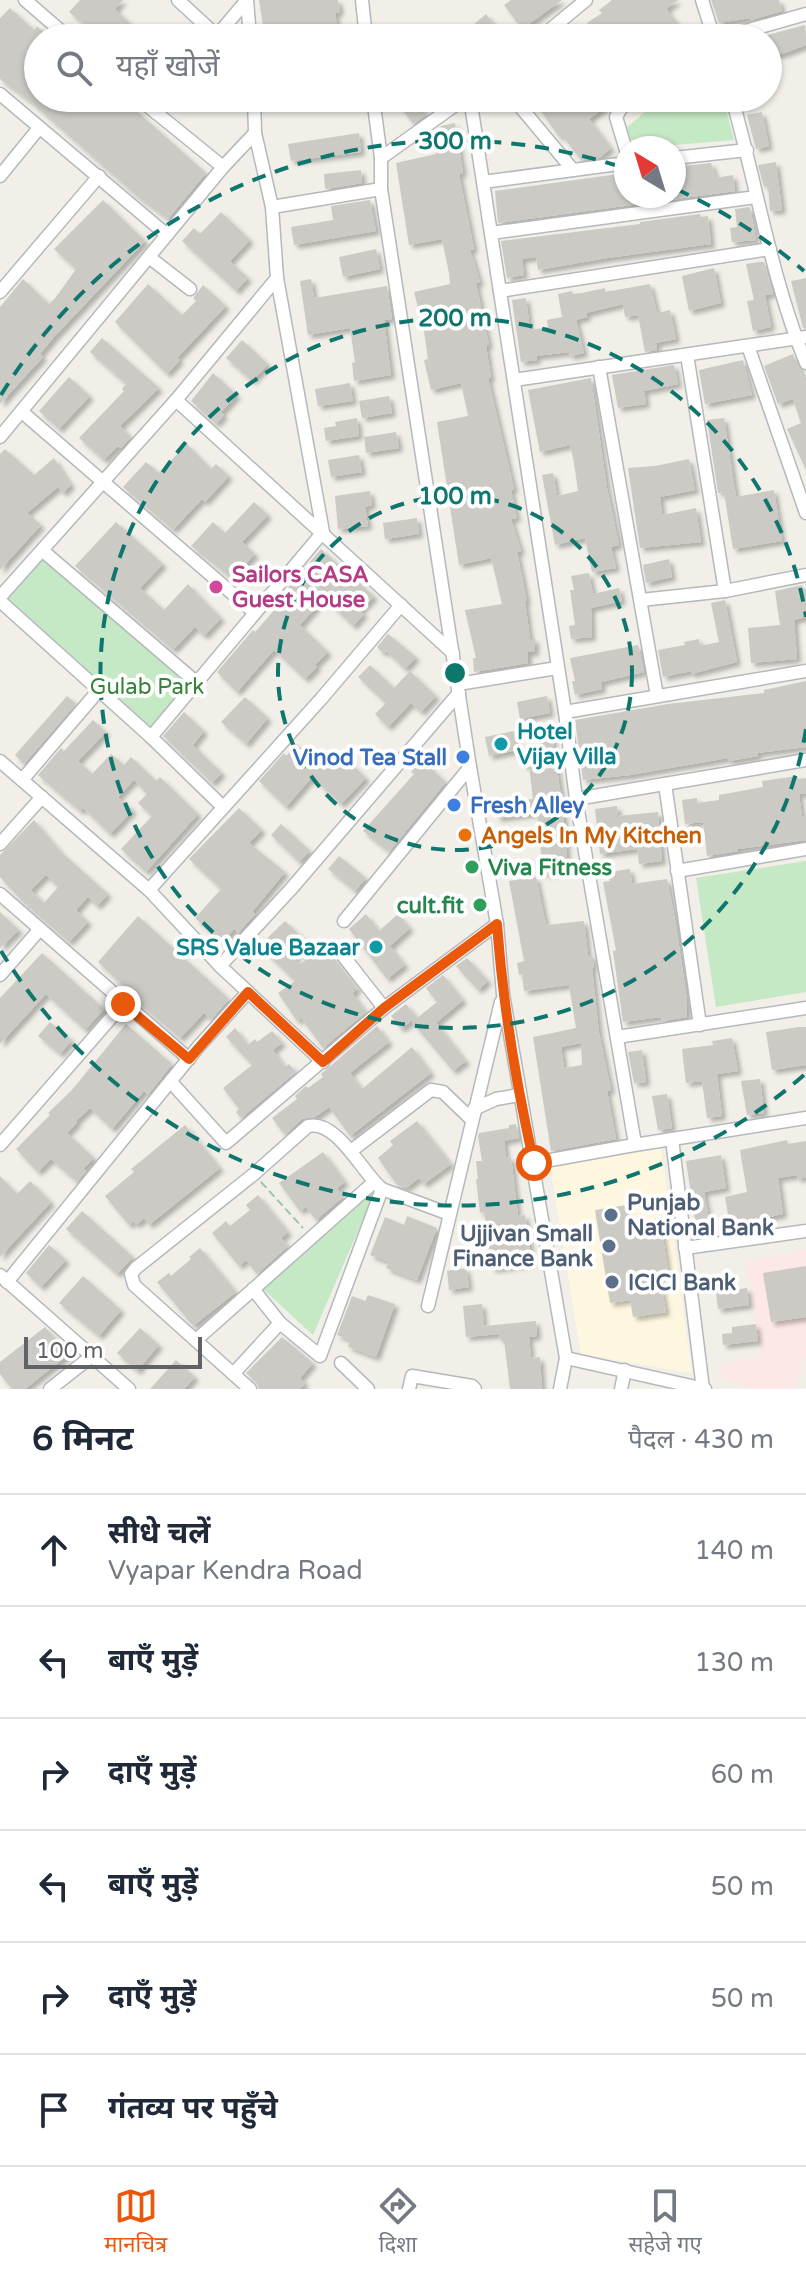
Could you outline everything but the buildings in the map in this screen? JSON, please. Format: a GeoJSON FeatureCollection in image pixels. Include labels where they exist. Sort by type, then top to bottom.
{"type":"FeatureCollection","features":[{"type":"Feature","properties":{"kind":"street"},"geometry":{"type":"LineString","coordinates":[[25,0],[53,24]]}},
{"type":"Feature","properties":{"kind":"street"},"geometry":{"type":"LineString","coordinates":[[178,0],[203,24]]}},
{"type":"Feature","properties":{"kind":"street"},"geometry":{"type":"LineString","coordinates":[[228,24],[247,0]]}},
{"type":"Feature","properties":{"kind":"street"},"geometry":{"type":"LineString","coordinates":[[247,0],[249,24]]}},
{"type":"Feature","properties":{"kind":"street"},"geometry":{"type":"LineString","coordinates":[[362,0],[365,24]]}},
{"type":"Feature","properties":{"kind":"street"},"geometry":{"type":"LineString","coordinates":[[557,24],[586,0]]}},
{"type":"Feature","properties":{"kind":"street"},"geometry":{"type":"LineString","coordinates":[[702,0],[710,24]]}},
{"type":"Feature","properties":{"kind":"street"},"geometry":{"type":"LineString","coordinates":[[771,24],[806,14]]}},
{"type":"Feature","properties":{"kind":"street"},"geometry":{"type":"LineString","coordinates":[[0,94],[167,235]]}},
{"type":"Feature","properties":{"kind":"street"},"geometry":{"type":"LineString","coordinates":[[254,112],[255,133],[272,207],[277,278],[323,532]]}},
{"type":"Feature","properties":{"kind":"street"},"geometry":{"type":"LineString","coordinates":[[375,112],[381,158],[381,189],[497,924],[503,994],[566,1358],[560,1389]]}},
{"type":"Feature","properties":{"kind":"street"},"geometry":{"type":"LineString","coordinates":[[381,158],[447,112]]}},
{"type":"Feature","properties":{"kind":"street"},"geometry":{"type":"LineString","coordinates":[[470,112],[514,380],[576,799],[635,1144]]}},
{"type":"Feature","properties":{"kind":"street"},"geometry":{"type":"LineString","coordinates":[[525,112],[573,170]]}},
{"type":"Feature","properties":{"kind":"street"},"geometry":{"type":"LineString","coordinates":[[619,112],[616,117],[622,136]]}},
{"type":"Feature","properties":{"kind":"street"},"geometry":{"type":"LineString","coordinates":[[736,112],[770,249],[801,338],[806,363]]}},
{"type":"Feature","properties":{"kind":"street"},"geometry":{"type":"LineString","coordinates":[[156,113],[223,167]]}},
{"type":"Feature","properties":{"kind":"street"},"geometry":{"type":"LineString","coordinates":[[0,176],[39,128]]}},
{"type":"Feature","properties":{"kind":"street"},"geometry":{"type":"LineString","coordinates":[[0,437],[223,167],[255,133]]}},
{"type":"Feature","properties":{"kind":"street"},"geometry":{"type":"LineString","coordinates":[[686,157],[747,150]]}},
{"type":"Feature","properties":{"kind":"street"},"geometry":{"type":"LineString","coordinates":[[483,182],[614,165]]}},
{"type":"Feature","properties":{"kind":"street"},"geometry":{"type":"LineString","coordinates":[[0,292],[99,176]]}},
{"type":"Feature","properties":{"kind":"street"},"geometry":{"type":"LineString","coordinates":[[272,207],[381,189]]}},
{"type":"Feature","properties":{"kind":"street"},"geometry":{"type":"LineString","coordinates":[[491,233],[756,197]]}},
{"type":"Feature","properties":{"kind":"street"},"geometry":{"type":"LineString","coordinates":[[500,291],[770,249]]}},
{"type":"Feature","properties":{"kind":"street"},"geometry":{"type":"LineString","coordinates":[[149,257],[190,289]]}},
{"type":"Feature","properties":{"kind":"street"},"geometry":{"type":"LineString","coordinates":[[223,807],[0,599],[176,400],[277,278]]}},
{"type":"Feature","properties":{"kind":"street"},"geometry":{"type":"LineString","coordinates":[[514,380],[801,338]]}},
{"type":"Feature","properties":{"kind":"street"},"geometry":{"type":"LineString","coordinates":[[748,346],[806,513]]}},
{"type":"Feature","properties":{"kind":"street"},"geometry":{"type":"LineString","coordinates":[[687,355],[725,591]]}},
{"type":"Feature","properties":{"kind":"street"},"geometry":{"type":"LineString","coordinates":[[599,367],[657,696]]}},
{"type":"Feature","properties":{"kind":"street"},"geometry":{"type":"LineString","coordinates":[[176,400],[453,653]]}},
{"type":"Feature","properties":{"kind":"street"},"geometry":{"type":"LineString","coordinates":[[22,412],[255,613]]}},
{"type":"Feature","properties":{"kind":"street"},"geometry":{"type":"LineString","coordinates":[[151,737],[323,532]]}},
{"type":"Feature","properties":{"kind":"street"},"geometry":{"type":"LineString","coordinates":[[43,551],[197,683]]}},
{"type":"Feature","properties":{"kind":"street"},"geometry":{"type":"LineString","coordinates":[[641,600],[725,591],[806,575]]}},
{"type":"Feature","properties":{"kind":"street"},"geometry":{"type":"LineString","coordinates":[[149,890],[401,605]]}},
{"type":"Feature","properties":{"kind":"street"},"geometry":{"type":"LineString","coordinates":[[220,966],[291,889],[458,689],[557,668]]}},
{"type":"Feature","properties":{"kind":"street"},"geometry":{"type":"LineString","coordinates":[[565,712],[806,671]]}},
{"type":"Feature","properties":{"kind":"street"},"geometry":{"type":"LineString","coordinates":[[22,780],[99,690]]}},
{"type":"Feature","properties":{"kind":"street"},"geometry":{"type":"LineString","coordinates":[[576,799],[806,760]]}},
{"type":"Feature","properties":{"kind":"street"},"geometry":{"type":"LineString","coordinates":[[0,761],[149,890],[220,966],[323,1062]]}},
{"type":"Feature","properties":{"kind":"street"},"geometry":{"type":"LineString","coordinates":[[344,921],[470,767]]}},
{"type":"Feature","properties":{"kind":"street"},"geometry":{"type":"LineString","coordinates":[[665,784],[700,1025]]}},
{"type":"Feature","properties":{"kind":"street"},"geometry":{"type":"LineString","coordinates":[[0,844],[42,797]]}},
{"type":"Feature","properties":{"kind":"street"},"geometry":{"type":"LineString","coordinates":[[677,871],[806,849]]}},
{"type":"Feature","properties":{"kind":"street"},"geometry":{"type":"LineString","coordinates":[[0,894],[189,1059]]}},
{"type":"Feature","properties":{"kind":"street"},"geometry":{"type":"LineString","coordinates":[[171,1082],[226,1143],[384,1008],[497,924]]}},
{"type":"Feature","properties":{"kind":"street"},"geometry":{"type":"LineString","coordinates":[[0,975],[40,929]]}},
{"type":"Feature","properties":{"kind":"street"},"geometry":{"type":"LineString","coordinates":[[341,953],[384,1008]]}},
{"type":"Feature","properties":{"kind":"street"},"geometry":{"type":"LineString","coordinates":[[129,1389],[3,1278],[248,992]]}},
{"type":"Feature","properties":{"kind":"street"},"geometry":{"type":"LineString","coordinates":[[428,1306],[503,994]]}},
{"type":"Feature","properties":{"kind":"street"},"geometry":{"type":"LineString","coordinates":[[0,1145],[123,1004]]}},
{"type":"Feature","properties":{"kind":"street"},"geometry":{"type":"LineString","coordinates":[[617,1037],[806,1008]]}},
{"type":"Feature","properties":{"kind":"street"},"geometry":{"type":"LineString","coordinates":[[351,1151],[431,1090],[443,1092],[472,1114]]}},
{"type":"Feature","properties":{"kind":"street"},"geometry":{"type":"LineString","coordinates":[[472,1114],[496,1099],[519,1095]]}},
{"type":"Feature","properties":{"kind":"street"},"geometry":{"type":"LineString","coordinates":[[534,1163],[806,1118]]}},
{"type":"Feature","properties":{"kind":"street"},"geometry":{"type":"LineString","coordinates":[[250,1389],[134,1285],[131,1274],[136,1268],[254,1174],[308,1126],[317,1124],[325,1127],[351,1151],[378,1185],[449,1214]]}},
{"type":"Feature","properties":{"kind":"street"},"geometry":{"type":"LineString","coordinates":[[566,1358],[625,1370],[676,1386],[704,1389],[672,1139]]}},
{"type":"Feature","properties":{"kind":"street"},"geometry":{"type":"LineString","coordinates":[[196,1340],[311,1238],[378,1185]]}},
{"type":"Feature","properties":{"kind":"street"},"geometry":{"type":"LineString","coordinates":[[253,1289],[280,1323],[320,1356],[378,1185]]}},
{"type":"Feature","properties":{"kind":"street"},"geometry":{"type":"LineString","coordinates":[[685,1248],[806,1231]]}},
{"type":"Feature","properties":{"kind":"street"},"geometry":{"type":"LineString","coordinates":[[233,1374],[280,1323]]}},
{"type":"Feature","properties":{"kind":"street"},"geometry":{"type":"LineString","coordinates":[[50,1389],[92,1356]]}},
{"type":"Feature","properties":{"kind":"street"},"geometry":{"type":"LineString","coordinates":[[341,1363],[368,1389]]}},
{"type":"Feature","properties":{"kind":"street"},"geometry":{"type":"LineString","coordinates":[[621,1389],[625,1370]]}},
{"type":"Feature","properties":{"kind":"street"},"geometry":{"type":"LineString","coordinates":[[409,1389],[412,1376],[437,1378],[475,1389]]}},
{"type":"Feature","properties":{"kind":"path"},"geometry":{"type":"LineString","coordinates":[[254,1174],[311,1238]]}},
{"type":"Feature","properties":{"kind":"shaded area"},"geometry":{"type":"Polygon","coordinates":[[[661,1149],[692,1373],[581,1354],[550,1166],[661,1149]]]}},
{"type":"Feature","properties":{"kind":"shaded area"},"geometry":{"type":"Polygon","coordinates":[[[806,1250],[806,1355],[794,1389],[750,1389],[721,1377],[719,1365],[761,1357],[746,1261],[806,1250]]]}},
{"type":"Feature","properties":{"kind":"green space"},"geometry":{"type":"Polygon","coordinates":[[[645,112],[727,112],[734,140],[686,144],[686,136],[629,136],[624,130],[645,112]]]}},
{"type":"Feature","properties":{"kind":"green space","name":"Gulab Park"},"geometry":{"type":"Polygon","coordinates":[[[43,551],[197,683],[151,737],[0,597],[43,551]]]}},
{"type":"Feature","properties":{"kind":"green space"},"geometry":{"type":"Polygon","coordinates":[[[806,861],[806,992],[716,1007],[696,878],[806,861]]]}},
{"type":"Feature","properties":{"kind":"green space"},"geometry":{"type":"Polygon","coordinates":[[[377,1187],[313,1335],[263,1289],[377,1187]]]}},
{"type":"Feature","properties":{"kind":"place","name":"Sailors CASA Guest House"},"geometry":{"type":"Point","coordinates":[216,587]}},
{"type":"Feature","properties":{"kind":"place","name":"Hotel Vijay Villa"},"geometry":{"type":"Point","coordinates":[501,744]}},
{"type":"Feature","properties":{"kind":"place","name":"Vinod Tea Stall"},"geometry":{"type":"Point","coordinates":[463,757]}},
{"type":"Feature","properties":{"kind":"place","name":"Fresh Alley"},"geometry":{"type":"Point","coordinates":[454,805]}},
{"type":"Feature","properties":{"kind":"place","name":"Angels In My Kitchen"},"geometry":{"type":"Point","coordinates":[465,835]}},
{"type":"Feature","properties":{"kind":"place","name":"Viva Fitness"},"geometry":{"type":"Point","coordinates":[472,867]}},
{"type":"Feature","properties":{"kind":"place","name":"cult.fit"},"geometry":{"type":"Point","coordinates":[480,905]}},
{"type":"Feature","properties":{"kind":"place","name":"SRS Value Bazaar"},"geometry":{"type":"Point","coordinates":[376,947]}},
{"type":"Feature","properties":{"kind":"place","name":"Punjab National Bank"},"geometry":{"type":"Point","coordinates":[611,1215]}},
{"type":"Feature","properties":{"kind":"place","name":"Ujjivan Small Finance Bank"},"geometry":{"type":"Point","coordinates":[609,1246]}},
{"type":"Feature","properties":{"kind":"place","name":"ICICI Bank"},"geometry":{"type":"Point","coordinates":[612,1282]}},
{"type":"Feature","properties":{"kind":"route"},"geometry":{"type":"LineString","coordinates":[[123,1004],[189,1059],[227,1012],[248,992],[323,1062],[384,1008],[497,924],[503,994],[519,1095],[534,1163]]}}]}
